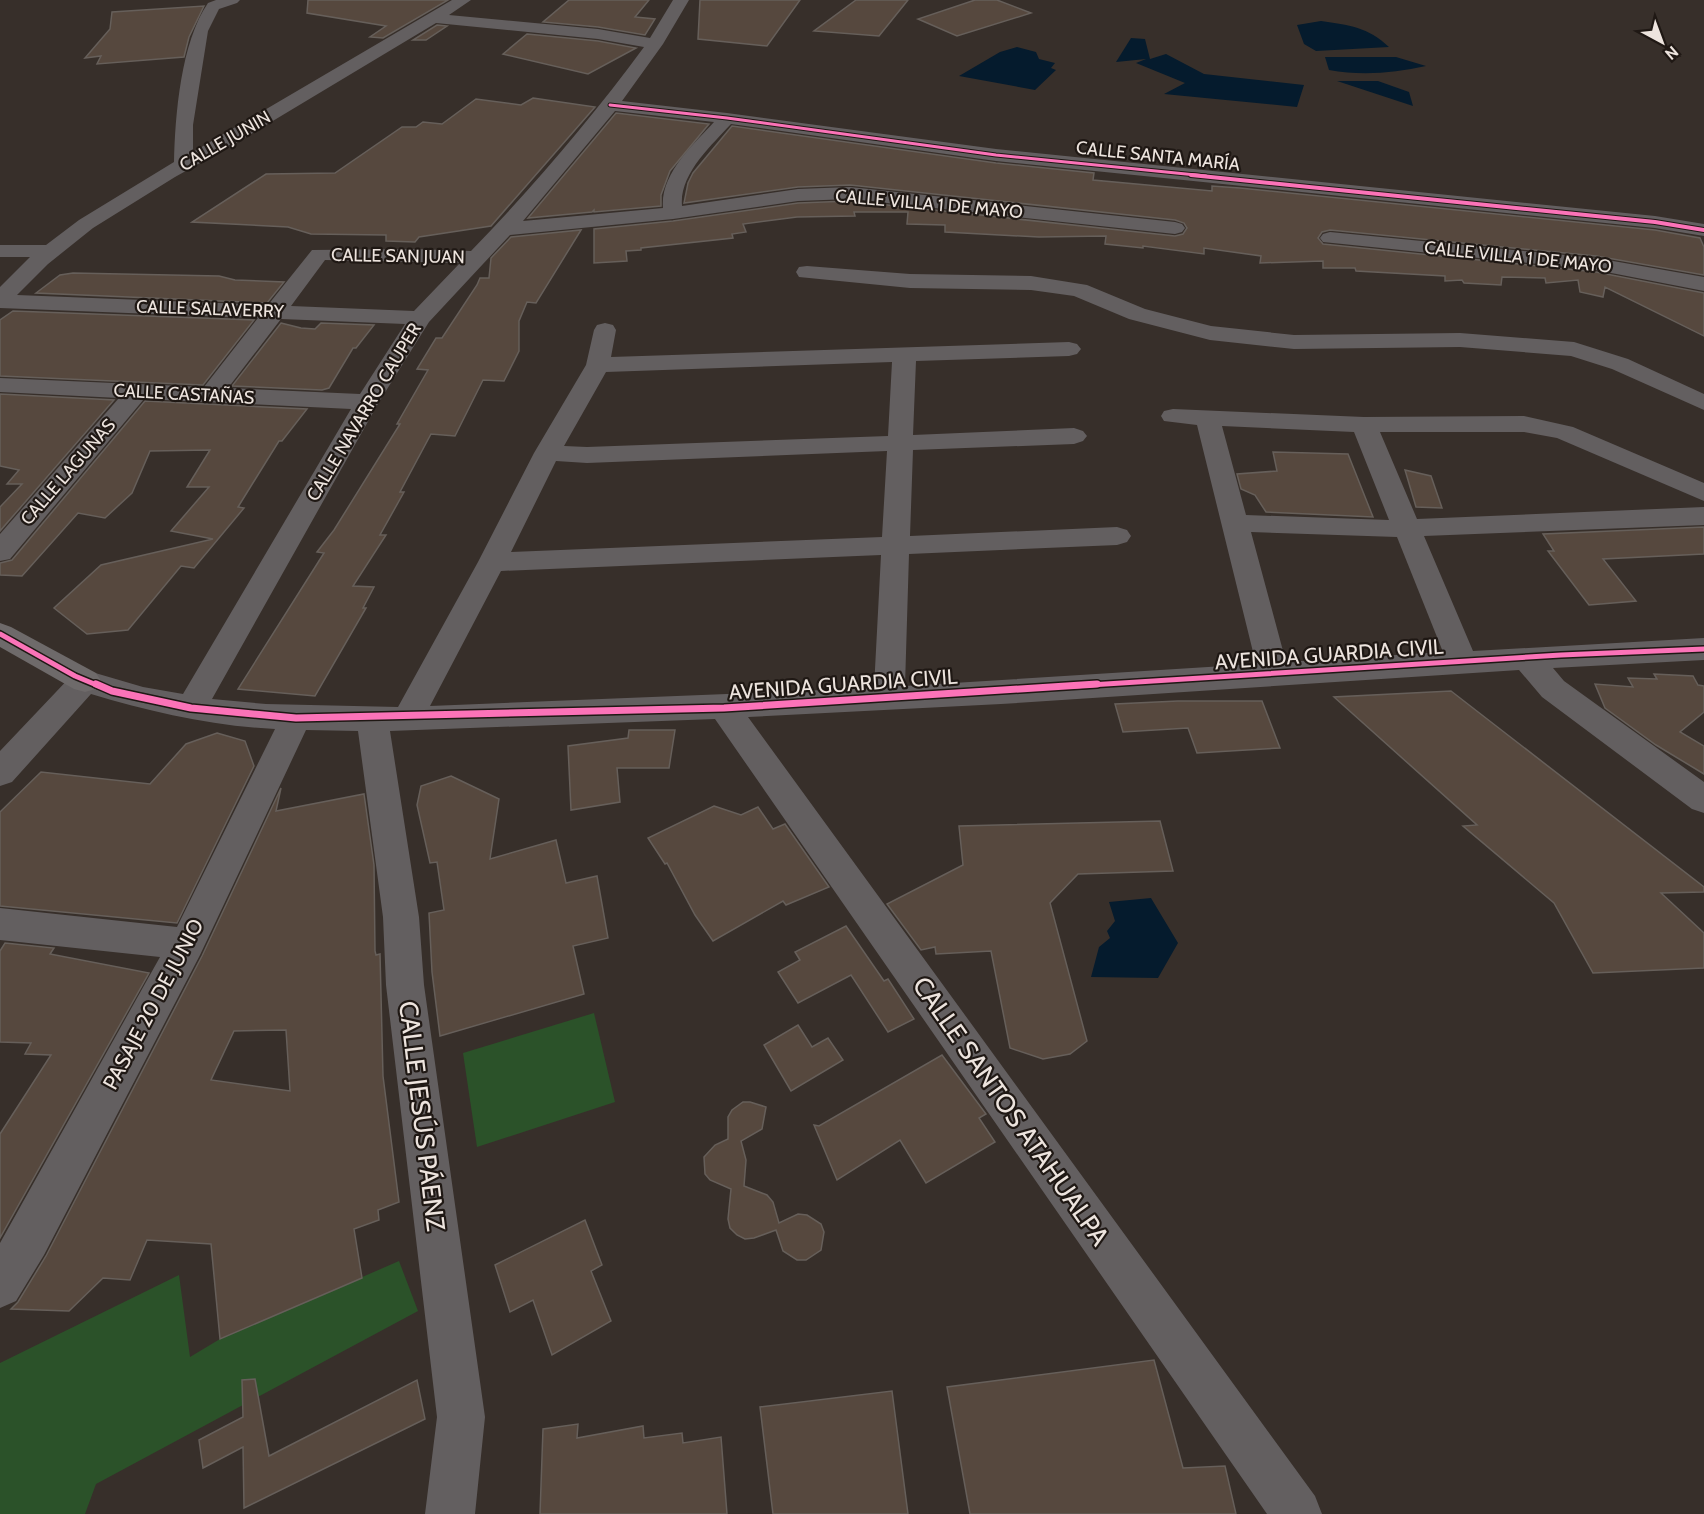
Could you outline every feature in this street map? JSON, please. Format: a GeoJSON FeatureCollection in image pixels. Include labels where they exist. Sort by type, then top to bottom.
{"type":"FeatureCollection","features":[{"type":"Feature","properties":{"kind":"street"},"geometry":{"type":"LineString","coordinates":[[183,165],[184,124],[200,31],[213,6],[232,0]]}},
{"type":"Feature","properties":{"kind":"street","name":"CALLE JUNIN"},"geometry":{"type":"LineString","coordinates":[[0,300],[40,259],[86,224],[463,0]]}},
{"type":"Feature","properties":{"kind":"street","name":"CALLE NAVARRO CAUPER"},"geometry":{"type":"LineString","coordinates":[[191,708],[367,402],[420,318],[505,229],[610,105],[655,44],[681,0]]}},
{"type":"Feature","properties":{"kind":"street"},"geometry":{"type":"LineString","coordinates":[[434,18],[598,34],[655,44]]}},
{"type":"Feature","properties":{"kind":"street","name":"CALLE SANTA MARÍA"},"geometry":{"type":"LineString","coordinates":[[610,105],[727,118],[996,155],[1655,222],[1704,230]]}},
{"type":"Feature","properties":{"kind":"street"},"geometry":{"type":"LineString","coordinates":[[672,207],[684,170],[727,118]]}},
{"type":"Feature","properties":{"kind":"street","name":"CALLE VILLA 1 DE MAYO"},"geometry":{"type":"LineString","coordinates":[[505,229],[672,207],[798,195],[849,194],[1175,228]]}},
{"type":"Feature","properties":{"kind":"street","name":"CALLE VILLA 1 DE MAYO"},"geometry":{"type":"LineString","coordinates":[[1330,238],[1596,264],[1704,284]]}},
{"type":"Feature","properties":{"kind":"street"},"geometry":{"type":"LineString","coordinates":[[0,251],[51,251]]}},
{"type":"Feature","properties":{"kind":"street","name":"CALLE SAN JUAN"},"geometry":{"type":"LineString","coordinates":[[275,312],[319,254],[478,258]]}},
{"type":"Feature","properties":{"kind":"street"},"geometry":{"type":"LineString","coordinates":[[807,272],[910,281],[1031,283],[1079,290],[1137,314],[1210,333],[1294,342],[1460,340],[1574,349],[1620,364],[1704,403]]}},
{"type":"Feature","properties":{"kind":"street","name":"CALLE SALAVERRY"},"geometry":{"type":"LineString","coordinates":[[0,300],[420,318]]}},
{"type":"Feature","properties":{"kind":"street"},"geometry":{"type":"LineString","coordinates":[[210,396],[275,312]]}},
{"type":"Feature","properties":{"kind":"street"},"geometry":{"type":"LineString","coordinates":[[390,718],[492,562],[547,453],[598,365],[604,330]]}},
{"type":"Feature","properties":{"kind":"street"},"geometry":{"type":"LineString","coordinates":[[598,365],[1070,349]]}},
{"type":"Feature","properties":{"kind":"street"},"geometry":{"type":"LineString","coordinates":[[890,698],[904,356]]}},
{"type":"Feature","properties":{"kind":"street","name":"CALLE CASTAÑAS"},"geometry":{"type":"LineString","coordinates":[[0,385],[367,402]]}},
{"type":"Feature","properties":{"kind":"street","name":"CALLE LAGUNAS"},"geometry":{"type":"LineString","coordinates":[[0,552],[137,392]]}},
{"type":"Feature","properties":{"kind":"street"},"geometry":{"type":"LineString","coordinates":[[1173,416],[1364,424],[1524,423],[1564,432],[1656,470],[1704,493]]}},
{"type":"Feature","properties":{"kind":"street"},"geometry":{"type":"LineString","coordinates":[[1209,418],[1274,674]]}},
{"type":"Feature","properties":{"kind":"street"},"geometry":{"type":"LineString","coordinates":[[1364,424],[1462,662]]}},
{"type":"Feature","properties":{"kind":"street"},"geometry":{"type":"LineString","coordinates":[[547,453],[587,455],[1074,436]]}},
{"type":"Feature","properties":{"kind":"street"},"geometry":{"type":"LineString","coordinates":[[1235,523],[1408,529],[1449,525],[1704,516]]}},
{"type":"Feature","properties":{"kind":"street"},"geometry":{"type":"LineString","coordinates":[[492,562],[1117,536]]}},
{"type":"Feature","properties":{"kind":"street","name":"AVENIDA GUARDIA CIVIL"},"geometry":{"type":"LineString","coordinates":[[0,634],[86,681],[112,691],[191,708],[296,718],[390,718],[724,708],[1704,649]]}},
{"type":"Feature","properties":{"kind":"street"},"geometry":{"type":"LineString","coordinates":[[1527,658],[1553,689],[1704,800]]}},
{"type":"Feature","properties":{"kind":"street"},"geometry":{"type":"LineString","coordinates":[[0,773],[86,681]]}},
{"type":"Feature","properties":{"kind":"street","name":"CALLE SANTOS ATAHUALPA"},"geometry":{"type":"LineString","coordinates":[[724,708],[1297,1514]]}},
{"type":"Feature","properties":{"kind":"street","name":"PASAJE 20 DE JUNIO"},"geometry":{"type":"LineString","coordinates":[[0,1285],[28,1239],[187,944],[296,718]]}},
{"type":"Feature","properties":{"kind":"street","name":"CALLE JESÚS PÁENZ"},"geometry":{"type":"LineString","coordinates":[[390,718],[405,985],[461,1417],[450,1514]]}},
{"type":"Feature","properties":{"kind":"street"},"geometry":{"type":"LineString","coordinates":[[0,924],[187,944]]}},
{"type":"Feature","properties":{"kind":"green space"},"geometry":{"type":"Polygon","coordinates":[[[594,1013],[615,1102],[477,1147],[463,1053],[594,1013]]]}},
{"type":"Feature","properties":{"kind":"green space"},"geometry":{"type":"Polygon","coordinates":[[[399,1261],[418,1311],[96,1484],[85,1514],[0,1514],[0,1363],[179,1275],[190,1357],[220,1339],[399,1261]]]}},
{"type":"Feature","properties":{"kind":"water"},"geometry":{"type":"Polygon","coordinates":[[[1321,21],[1366,31],[1389,47],[1316,51],[1304,44],[1297,25],[1321,21]]]}},
{"type":"Feature","properties":{"kind":"water"},"geometry":{"type":"Polygon","coordinates":[[[1131,38],[1145,39],[1150,59],[1166,54],[1204,74],[1304,85],[1297,107],[1164,94],[1185,83],[1136,63],[1146,59],[1116,62],[1131,38]]]}},
{"type":"Feature","properties":{"kind":"water"},"geometry":{"type":"Polygon","coordinates":[[[1017,47],[1036,52],[1039,59],[1055,63],[1051,68],[1056,70],[1035,90],[959,76],[1000,52],[1017,47]]]}},
{"type":"Feature","properties":{"kind":"water"},"geometry":{"type":"Polygon","coordinates":[[[1325,57],[1396,57],[1426,66],[1378,73],[1341,72],[1329,70],[1325,57]]]}},
{"type":"Feature","properties":{"kind":"water"},"geometry":{"type":"Polygon","coordinates":[[[1337,81],[1378,81],[1409,92],[1413,106],[1337,81]]]}},
{"type":"Feature","properties":{"kind":"water"},"geometry":{"type":"Polygon","coordinates":[[[1151,898],[1178,943],[1158,978],[1091,977],[1099,947],[1110,938],[1107,931],[1115,921],[1109,902],[1151,898]]]}},
{"type":"Feature","properties":{"kind":"building"},"geometry":{"type":"Polygon","coordinates":[[[308,0],[448,0],[383,38],[370,37],[386,26],[307,13],[308,0]]]}},
{"type":"Feature","properties":{"kind":"building"},"geometry":{"type":"Polygon","coordinates":[[[569,0],[649,0],[635,17],[655,19],[645,35],[598,27],[543,22],[569,0]]]}},
{"type":"Feature","properties":{"kind":"building"},"geometry":{"type":"Polygon","coordinates":[[[700,0],[800,0],[767,46],[698,39],[700,0]]]}},
{"type":"Feature","properties":{"kind":"building"},"geometry":{"type":"Polygon","coordinates":[[[856,0],[908,0],[879,36],[814,31],[856,0]]]}},
{"type":"Feature","properties":{"kind":"building"},"geometry":{"type":"Polygon","coordinates":[[[975,0],[997,0],[1031,13],[957,36],[918,19],[975,0]]]}},
{"type":"Feature","properties":{"kind":"building"},"geometry":{"type":"Polygon","coordinates":[[[204,6],[189,37],[184,57],[97,64],[101,56],[85,58],[110,29],[112,12],[204,6]]]}},
{"type":"Feature","properties":{"kind":"building"},"geometry":{"type":"Polygon","coordinates":[[[437,25],[447,26],[426,40],[413,40],[437,25]]]}},
{"type":"Feature","properties":{"kind":"building"},"geometry":{"type":"Polygon","coordinates":[[[527,34],[598,41],[636,48],[588,74],[503,54],[527,34]]]}},
{"type":"Feature","properties":{"kind":"building"},"geometry":{"type":"Polygon","coordinates":[[[533,98],[595,107],[491,226],[419,237],[415,242],[386,241],[386,235],[311,234],[288,227],[192,222],[266,174],[335,173],[402,127],[416,127],[423,122],[442,124],[476,99],[521,105],[533,98]]]}},
{"type":"Feature","properties":{"kind":"building"},"geometry":{"type":"Polygon","coordinates":[[[616,113],[709,124],[670,171],[661,195],[661,206],[594,212],[594,210],[528,218],[616,113]]]}},
{"type":"Feature","properties":{"kind":"building"},"geometry":{"type":"Polygon","coordinates":[[[732,126],[996,163],[1094,173],[1093,180],[1212,191],[1212,186],[1240,188],[1655,230],[1700,238],[1704,247],[1704,275],[1596,256],[1330,230],[1322,232],[1318,238],[1323,244],[1596,272],[1704,293],[1704,336],[1605,287],[1603,297],[1580,292],[1578,280],[1546,283],[1545,278],[1502,277],[1501,285],[1464,283],[1462,280],[1445,281],[1445,276],[1356,271],[1355,268],[1323,268],[1323,261],[1260,263],[1261,256],[1204,248],[1204,254],[1143,246],[1143,248],[1105,244],[1106,236],[1039,237],[945,232],[945,225],[907,224],[908,212],[854,212],[855,216],[797,217],[743,224],[746,232],[732,234],[733,238],[641,248],[641,250],[626,251],[627,261],[594,263],[594,229],[673,221],[798,203],[850,201],[1175,236],[1183,234],[1187,228],[1184,223],[1175,220],[850,185],[798,187],[684,203],[688,183],[693,173],[732,126]]]}},
{"type":"Feature","properties":{"kind":"building"},"geometry":{"type":"Polygon","coordinates":[[[581,230],[536,303],[527,302],[519,321],[519,351],[504,381],[483,380],[455,436],[431,434],[400,492],[404,492],[380,535],[386,535],[353,586],[374,587],[363,608],[366,608],[315,696],[238,689],[324,553],[317,552],[334,530],[400,424],[397,424],[428,370],[417,369],[436,338],[442,338],[480,278],[489,278],[491,258],[511,237],[581,230]]]}},
{"type":"Feature","properties":{"kind":"building"},"geometry":{"type":"Polygon","coordinates":[[[73,273],[219,276],[235,280],[284,282],[267,303],[36,293],[60,275],[73,273]]]}},
{"type":"Feature","properties":{"kind":"building"},"geometry":{"type":"Polygon","coordinates":[[[13,311],[254,320],[203,385],[0,376],[0,320],[13,311]]]}},
{"type":"Feature","properties":{"kind":"building"},"geometry":{"type":"Polygon","coordinates":[[[281,323],[315,329],[321,323],[374,325],[356,348],[353,348],[329,388],[322,390],[232,386],[281,323]]]}},
{"type":"Feature","properties":{"kind":"building"},"geometry":{"type":"Polygon","coordinates":[[[0,394],[114,400],[0,531],[0,507],[22,484],[7,484],[19,470],[0,466],[0,394]]]}},
{"type":"Feature","properties":{"kind":"building"},"geometry":{"type":"Polygon","coordinates":[[[145,401],[307,409],[282,441],[279,441],[238,507],[244,508],[194,568],[181,566],[128,630],[87,634],[54,608],[101,565],[213,539],[171,531],[209,487],[187,487],[210,450],[150,451],[132,493],[105,518],[78,513],[22,576],[0,575],[0,563],[12,560],[145,401]]]}},
{"type":"Feature","properties":{"kind":"building"},"geometry":{"type":"Polygon","coordinates":[[[1273,452],[1348,454],[1373,517],[1266,512],[1255,495],[1241,489],[1237,474],[1277,471],[1273,452]]]}},
{"type":"Feature","properties":{"kind":"building"},"geometry":{"type":"Polygon","coordinates":[[[1405,470],[1431,476],[1442,508],[1416,507],[1405,470]]]}},
{"type":"Feature","properties":{"kind":"building"},"geometry":{"type":"Polygon","coordinates":[[[1704,527],[1704,554],[1603,559],[1636,601],[1589,605],[1548,551],[1554,551],[1543,534],[1704,527]]]}},
{"type":"Feature","properties":{"kind":"building"},"geometry":{"type":"Polygon","coordinates":[[[1654,674],[1693,676],[1698,685],[1704,686],[1704,712],[1680,732],[1704,746],[1704,774],[1656,745],[1605,708],[1595,684],[1633,687],[1628,678],[1657,679],[1654,674]]]}},
{"type":"Feature","properties":{"kind":"building"},"geometry":{"type":"Polygon","coordinates":[[[1451,691],[1704,887],[1704,892],[1661,893],[1704,933],[1704,968],[1593,973],[1554,903],[1463,826],[1477,825],[1334,697],[1451,691]]]}},
{"type":"Feature","properties":{"kind":"building"},"geometry":{"type":"Polygon","coordinates":[[[1262,701],[1280,748],[1197,753],[1188,728],[1123,732],[1115,704],[1262,701]]]}},
{"type":"Feature","properties":{"kind":"building"},"geometry":{"type":"Polygon","coordinates":[[[629,730],[675,730],[669,768],[617,768],[620,802],[571,810],[568,746],[628,738],[629,730]]]}},
{"type":"Feature","properties":{"kind":"building"},"geometry":{"type":"Polygon","coordinates":[[[217,733],[245,741],[254,766],[177,923],[0,906],[0,812],[41,772],[150,784],[186,744],[217,733]]]}},
{"type":"Feature","properties":{"kind":"building"},"geometry":{"type":"Polygon","coordinates":[[[451,776],[499,799],[490,859],[556,840],[566,883],[597,876],[608,938],[573,946],[584,994],[440,1036],[432,972],[429,913],[444,910],[437,862],[430,863],[417,805],[421,786],[451,776]]]}},
{"type":"Feature","properties":{"kind":"building"},"geometry":{"type":"Polygon","coordinates":[[[281,788],[276,811],[364,794],[374,865],[375,951],[376,955],[380,954],[383,1076],[399,1202],[378,1210],[379,1220],[354,1229],[362,1278],[220,1339],[211,1244],[147,1240],[130,1280],[103,1278],[69,1311],[11,1309],[18,1302],[46,1256],[202,956],[281,788]],[[286,1030],[234,1031],[211,1080],[290,1091],[286,1030]]]}},
{"type":"Feature","properties":{"kind":"building"},"geometry":{"type":"Polygon","coordinates":[[[714,806],[741,815],[758,807],[773,829],[785,824],[829,887],[786,905],[783,901],[713,941],[695,915],[667,863],[665,864],[648,838],[714,806]]]}},
{"type":"Feature","properties":{"kind":"building"},"geometry":{"type":"Polygon","coordinates":[[[1160,821],[1173,871],[1078,874],[1050,903],[1087,1041],[1070,1054],[1043,1059],[1010,1048],[991,951],[936,954],[935,947],[921,950],[887,904],[963,865],[959,826],[1160,821]]]}},
{"type":"Feature","properties":{"kind":"building"},"geometry":{"type":"Polygon","coordinates":[[[846,926],[884,981],[888,979],[914,1019],[888,1032],[851,975],[798,1003],[778,972],[800,960],[795,952],[846,926]]]}},
{"type":"Feature","properties":{"kind":"building"},"geometry":{"type":"Polygon","coordinates":[[[5,943],[54,948],[50,954],[149,973],[0,1238],[0,1134],[51,1055],[25,1054],[31,1043],[0,1042],[0,951],[5,943]]]}},
{"type":"Feature","properties":{"kind":"building"},"geometry":{"type":"Polygon","coordinates":[[[798,1025],[812,1047],[828,1038],[843,1060],[791,1091],[764,1045],[798,1025]]]}},
{"type":"Feature","properties":{"kind":"building"},"geometry":{"type":"Polygon","coordinates":[[[942,1055],[986,1114],[979,1118],[995,1142],[926,1183],[900,1140],[837,1180],[814,1125],[819,1126],[942,1055]]]}},
{"type":"Feature","properties":{"kind":"building"},"geometry":{"type":"Polygon","coordinates":[[[743,1102],[766,1107],[762,1129],[741,1141],[746,1160],[744,1186],[767,1195],[773,1202],[779,1223],[798,1214],[807,1215],[821,1224],[824,1232],[821,1250],[806,1260],[797,1260],[783,1251],[776,1230],[754,1238],[745,1239],[737,1235],[730,1228],[728,1219],[731,1189],[710,1180],[705,1174],[704,1157],[715,1145],[728,1139],[728,1117],[732,1110],[743,1102]]]}},
{"type":"Feature","properties":{"kind":"building"},"geometry":{"type":"Polygon","coordinates":[[[585,1220],[602,1265],[591,1271],[611,1321],[552,1355],[533,1300],[510,1312],[495,1265],[585,1220]]]}},
{"type":"Feature","properties":{"kind":"building"},"geometry":{"type":"Polygon","coordinates":[[[1154,1360],[1183,1468],[1225,1466],[1236,1514],[970,1514],[947,1387],[1154,1360]]]}},
{"type":"Feature","properties":{"kind":"building"},"geometry":{"type":"Polygon","coordinates":[[[255,1379],[269,1456],[417,1380],[425,1419],[244,1508],[243,1447],[203,1468],[199,1440],[243,1417],[242,1380],[255,1379]]]}},
{"type":"Feature","properties":{"kind":"building"},"geometry":{"type":"Polygon","coordinates":[[[892,1391],[908,1514],[773,1514],[760,1407],[892,1391]]]}},
{"type":"Feature","properties":{"kind":"building"},"geometry":{"type":"Polygon","coordinates":[[[578,1424],[577,1438],[643,1426],[644,1438],[682,1433],[683,1443],[721,1437],[727,1514],[540,1514],[543,1429],[578,1424]]]}},
{"type":"Feature","properties":{"kind":"cycle path"},"geometry":{"type":"LineString","coordinates":[[610,105],[727,118],[996,155],[1655,222],[1704,230]]}},
{"type":"Feature","properties":{"kind":"cycle path"},"geometry":{"type":"LineString","coordinates":[[0,634],[75,676],[112,691],[191,708],[296,718],[724,708],[1561,655],[1704,649]]}}]}
